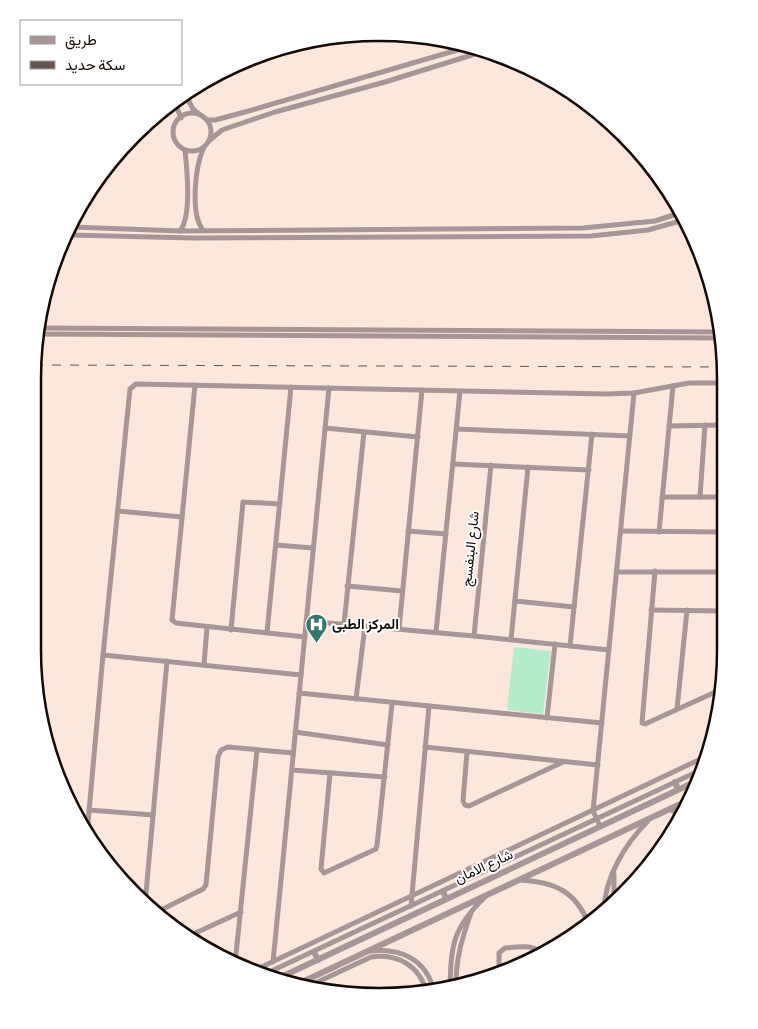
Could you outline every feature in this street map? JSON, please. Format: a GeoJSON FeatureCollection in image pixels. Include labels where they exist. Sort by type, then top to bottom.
{"type":"FeatureCollection","features":[{"type":"Feature","properties":{"kind":"street"},"geometry":{"type":"LineString","coordinates":[[206,120],[218,120],[456,51]]}},
{"type":"Feature","properties":{"kind":"street"},"geometry":{"type":"LineString","coordinates":[[200,115],[190,114],[181,118],[175,125],[174,134],[176,142],[185,150],[196,151],[204,147],[222,130],[276,112],[385,82],[473,55]]}},
{"type":"Feature","properties":{"kind":"street"},"geometry":{"type":"LineString","coordinates":[[188,100],[193,109],[211,127],[210,140]]}},
{"type":"Feature","properties":{"kind":"street"},"geometry":{"type":"LineString","coordinates":[[274,104],[276,112]]}},
{"type":"Feature","properties":{"kind":"street"},"geometry":{"type":"LineString","coordinates":[[177,108],[181,118]]}},
{"type":"Feature","properties":{"kind":"street"},"geometry":{"type":"LineString","coordinates":[[203,230],[198,223],[196,213],[197,169],[204,147]]}},
{"type":"Feature","properties":{"kind":"street"},"geometry":{"type":"LineString","coordinates":[[180,231],[185,224],[186,215],[188,170],[185,150]]}},
{"type":"Feature","properties":{"kind":"street"},"geometry":{"type":"LineString","coordinates":[[77,228],[180,231],[583,228],[654,221],[674,215]]}},
{"type":"Feature","properties":{"kind":"street"},"geometry":{"type":"LineString","coordinates":[[74,235],[260,238],[591,236],[656,229],[678,222]]}},
{"type":"Feature","properties":{"kind":"street"},"geometry":{"type":"LineString","coordinates":[[609,226],[610,234]]}},
{"type":"Feature","properties":{"kind":"street"},"geometry":{"type":"LineString","coordinates":[[156,229],[156,237]]}},
{"type":"Feature","properties":{"kind":"street"},"geometry":{"type":"LineString","coordinates":[[260,238],[261,230]]}},
{"type":"Feature","properties":{"kind":"street"},"geometry":{"type":"LineString","coordinates":[[45,328],[713,332]]}},
{"type":"Feature","properties":{"kind":"street"},"geometry":{"type":"LineString","coordinates":[[44,334],[714,338]]}},
{"type":"Feature","properties":{"kind":"street"},"geometry":{"type":"LineString","coordinates":[[88,823],[103,655],[131,387],[136,384],[607,394],[634,393],[689,383],[717,383]]}},
{"type":"Feature","properties":{"kind":"street"},"geometry":{"type":"LineString","coordinates":[[195,385],[172,620],[176,623],[207,627],[305,637]]}},
{"type":"Feature","properties":{"kind":"street"},"geometry":{"type":"LineString","coordinates":[[659,532],[673,386]]}},
{"type":"Feature","properties":{"kind":"street"},"geometry":{"type":"LineString","coordinates":[[267,633],[291,387]]}},
{"type":"Feature","properties":{"kind":"street"},"geometry":{"type":"LineString","coordinates":[[273,962],[329,388]]}},
{"type":"Feature","properties":{"kind":"street"},"geometry":{"type":"LineString","coordinates":[[398,629],[422,390]]}},
{"type":"Feature","properties":{"kind":"street"},"geometry":{"type":"LineString","coordinates":[[436,632],[460,391]]}},
{"type":"Feature","properties":{"kind":"street"},"geometry":{"type":"LineString","coordinates":[[600,826],[593,811],[634,393]]}},
{"type":"Feature","properties":{"kind":"street"},"geometry":{"type":"LineString","coordinates":[[700,497],[705,425]]}},
{"type":"Feature","properties":{"kind":"street"},"geometry":{"type":"LineString","coordinates":[[669,426],[717,425]]}},
{"type":"Feature","properties":{"kind":"street"},"geometry":{"type":"LineString","coordinates":[[325,428],[418,437]]}},
{"type":"Feature","properties":{"kind":"street"},"geometry":{"type":"LineString","coordinates":[[457,429],[630,436]]}},
{"type":"Feature","properties":{"kind":"street"},"geometry":{"type":"LineString","coordinates":[[344,624],[364,432]]}},
{"type":"Feature","properties":{"kind":"street"},"geometry":{"type":"LineString","coordinates":[[570,646],[592,434]]}},
{"type":"Feature","properties":{"kind":"street"},"geometry":{"type":"LineString","coordinates":[[453,464],[589,470]]}},
{"type":"Feature","properties":{"kind":"street","name":"شارع البنفسج"},"geometry":{"type":"LineString","coordinates":[[474,636],[491,465]]}},
{"type":"Feature","properties":{"kind":"street"},"geometry":{"type":"LineString","coordinates":[[511,640],[528,467]]}},
{"type":"Feature","properties":{"kind":"street"},"geometry":{"type":"LineString","coordinates":[[662,497],[717,497]]}},
{"type":"Feature","properties":{"kind":"street"},"geometry":{"type":"LineString","coordinates":[[231,630],[243,502],[280,504]]}},
{"type":"Feature","properties":{"kind":"street"},"geometry":{"type":"LineString","coordinates":[[118,511],[182,517]]}},
{"type":"Feature","properties":{"kind":"street"},"geometry":{"type":"LineString","coordinates":[[408,531],[446,534]]}},
{"type":"Feature","properties":{"kind":"street"},"geometry":{"type":"LineString","coordinates":[[621,531],[717,532]]}},
{"type":"Feature","properties":{"kind":"street"},"geometry":{"type":"LineString","coordinates":[[276,545],[313,548]]}},
{"type":"Feature","properties":{"kind":"street"},"geometry":{"type":"LineString","coordinates":[[655,571],[641,722],[645,724],[714,693]]}},
{"type":"Feature","properties":{"kind":"street"},"geometry":{"type":"LineString","coordinates":[[617,572],[717,572]]}},
{"type":"Feature","properties":{"kind":"street"},"geometry":{"type":"LineString","coordinates":[[347,586],[402,591]]}},
{"type":"Feature","properties":{"kind":"street"},"geometry":{"type":"LineString","coordinates":[[515,601],[574,607]]}},
{"type":"Feature","properties":{"kind":"street"},"geometry":{"type":"LineString","coordinates":[[651,610],[717,611]]}},
{"type":"Feature","properties":{"kind":"street"},"geometry":{"type":"LineString","coordinates":[[678,709],[687,610]]}},
{"type":"Feature","properties":{"kind":"street"},"geometry":{"type":"LineString","coordinates":[[306,621],[609,650]]}},
{"type":"Feature","properties":{"kind":"street"},"geometry":{"type":"LineString","coordinates":[[356,700],[365,626]]}},
{"type":"Feature","properties":{"kind":"street"},"geometry":{"type":"LineString","coordinates":[[204,665],[207,627]]}},
{"type":"Feature","properties":{"kind":"street"},"geometry":{"type":"LineString","coordinates":[[547,718],[556,644]]}},
{"type":"Feature","properties":{"kind":"street"},"geometry":{"type":"LineString","coordinates":[[103,655],[301,675]]}},
{"type":"Feature","properties":{"kind":"street"},"geometry":{"type":"LineString","coordinates":[[146,894],[167,661]]}},
{"type":"Feature","properties":{"kind":"street"},"geometry":{"type":"LineString","coordinates":[[299,693],[392,704],[602,723]]}},
{"type":"Feature","properties":{"kind":"street"},"geometry":{"type":"LineString","coordinates":[[330,773],[321,869],[324,872],[376,848],[379,842],[392,704]]}},
{"type":"Feature","properties":{"kind":"street"},"geometry":{"type":"LineString","coordinates":[[411,906],[429,706]]}},
{"type":"Feature","properties":{"kind":"street"},"geometry":{"type":"LineString","coordinates":[[295,732],[388,745]]}},
{"type":"Feature","properties":{"kind":"street"},"geometry":{"type":"LineString","coordinates":[[162,909],[203,889],[206,885],[218,758],[221,750],[228,747],[293,753]]}},
{"type":"Feature","properties":{"kind":"street"},"geometry":{"type":"LineString","coordinates":[[425,747],[598,765]]}},
{"type":"Feature","properties":{"kind":"street"},"geometry":{"type":"LineString","coordinates":[[236,956],[257,750]]}},
{"type":"Feature","properties":{"kind":"street"},"geometry":{"type":"LineString","coordinates":[[467,752],[462,801],[465,805],[469,806],[564,762]]}},
{"type":"Feature","properties":{"kind":"street"},"geometry":{"type":"LineString","coordinates":[[262,967],[699,760]]}},
{"type":"Feature","properties":{"kind":"street"},"geometry":{"type":"LineString","coordinates":[[292,770],[385,778]]}},
{"type":"Feature","properties":{"kind":"street"},"geometry":{"type":"LineString","coordinates":[[272,971],[597,819],[676,785],[693,774]]}},
{"type":"Feature","properties":{"kind":"street","name":"شارع الامان"},"geometry":{"type":"LineString","coordinates":[[288,975],[600,826],[676,785],[690,782]]}},
{"type":"Feature","properties":{"kind":"street","name":"شارع الامان"},"geometry":{"type":"LineString","coordinates":[[309,980],[679,805]]}},
{"type":"Feature","properties":{"kind":"street"},"geometry":{"type":"LineString","coordinates":[[670,809],[675,812]]}},
{"type":"Feature","properties":{"kind":"street"},"geometry":{"type":"LineString","coordinates":[[90,810],[153,816]]}},
{"type":"Feature","properties":{"kind":"street"},"geometry":{"type":"LineString","coordinates":[[605,901],[614,870],[630,841],[651,818]]}},
{"type":"Feature","properties":{"kind":"street"},"geometry":{"type":"LineString","coordinates":[[614,870],[614,893]]}},
{"type":"Feature","properties":{"kind":"street"},"geometry":{"type":"LineString","coordinates":[[520,880],[537,881],[560,888],[578,904],[585,918]]}},
{"type":"Feature","properties":{"kind":"street"},"geometry":{"type":"LineString","coordinates":[[443,891],[446,899]]}},
{"type":"Feature","properties":{"kind":"street"},"geometry":{"type":"LineString","coordinates":[[450,980],[453,943],[461,925],[472,909],[486,896]]}},
{"type":"Feature","properties":{"kind":"street"},"geometry":{"type":"LineString","coordinates":[[456,978],[459,948],[472,909]]}},
{"type":"Feature","properties":{"kind":"street"},"geometry":{"type":"LineString","coordinates":[[195,933],[240,912]]}},
{"type":"Feature","properties":{"kind":"street"},"geometry":{"type":"LineString","coordinates":[[499,965],[500,953],[505,948],[536,949]]}},
{"type":"Feature","properties":{"kind":"street"},"geometry":{"type":"LineString","coordinates":[[368,952],[390,950],[406,955],[424,969],[431,983]]}},
{"type":"Feature","properties":{"kind":"street"},"geometry":{"type":"LineString","coordinates":[[314,952],[318,960]]}},
{"type":"Feature","properties":{"kind":"street"},"geometry":{"type":"LineString","coordinates":[[318,982],[371,957],[382,956],[403,960],[412,966],[420,974],[425,985]]}},
{"type":"Feature","properties":{"kind":"green space"},"geometry":{"type":"Polygon","coordinates":[[[514,647],[551,651],[543,714],[507,710],[514,647]]]}},
{"type":"Feature","properties":{"kind":"railway"},"geometry":{"type":"LineString","coordinates":[[42,365],[716,367]]}},
{"type":"Feature","properties":{"kind":"place","name":"المركز الطبى"},"geometry":{"type":"Point","coordinates":[316,644]}}]}
